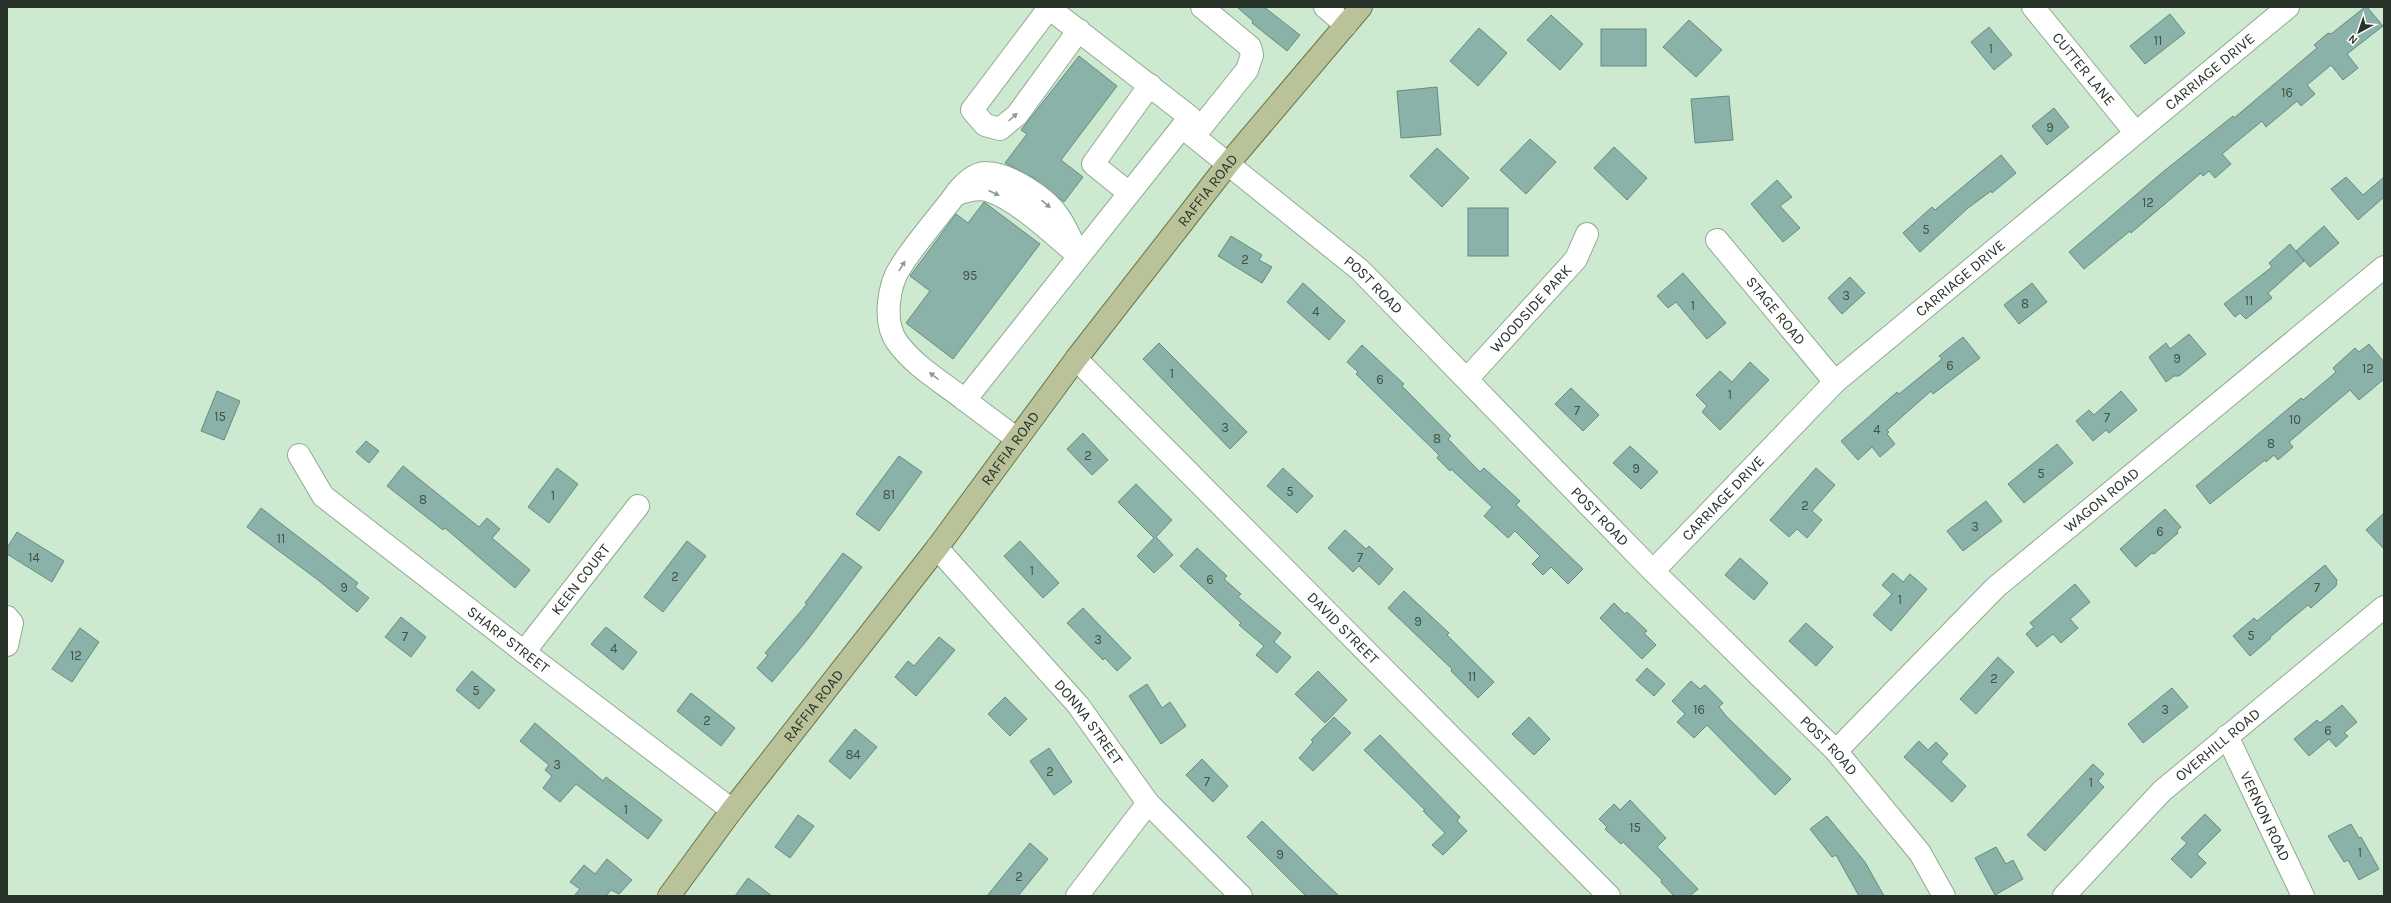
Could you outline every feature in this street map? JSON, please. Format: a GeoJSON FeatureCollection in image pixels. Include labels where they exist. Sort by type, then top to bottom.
{"type":"FeatureCollection","features":[{"type":"Feature","properties":{"kind":"main road","name":"RAFFIA ROAD"},"geometry":{"type":"LineString","coordinates":[[669,896],[732,810],[937,548],[1076,359],[1228,164],[1361,7]]}},
{"type":"Feature","properties":{"kind":"street"},"geometry":{"type":"LineString","coordinates":[[964,400],[1129,193],[1247,70],[1252,55],[1250,47],[1202,7]]}},
{"type":"Feature","properties":{"kind":"street"},"geometry":{"type":"LineString","coordinates":[[1325,7],[1346,25]]}},
{"type":"Feature","properties":{"kind":"street","name":"CUTTER LANE"},"geometry":{"type":"LineString","coordinates":[[2033,7],[2135,132]]}},
{"type":"Feature","properties":{"kind":"street","name":"CARRIAGE DRIVE"},"geometry":{"type":"LineString","coordinates":[[1653,571],[1835,382],[2135,132],[2288,7]]}},
{"type":"Feature","properties":{"kind":"street"},"geometry":{"type":"LineString","coordinates":[[1079,30],[1017,115],[1000,129],[985,125],[972,110],[1049,8],[1079,30],[1190,117],[1188,132]]}},
{"type":"Feature","properties":{"kind":"street"},"geometry":{"type":"LineString","coordinates":[[1129,193],[1093,164],[1150,85]]}},
{"type":"Feature","properties":{"kind":"street","name":"POST ROAD"},"geometry":{"type":"LineString","coordinates":[[1188,132],[1360,270],[1653,571],[1836,751],[1920,853],[1944,896]]}},
{"type":"Feature","properties":{"kind":"street"},"geometry":{"type":"LineString","coordinates":[[1017,439],[916,362],[896,341],[889,320],[890,293],[900,267],[955,195],[968,190],[990,190],[1013,202],[1079,256]]}},
{"type":"Feature","properties":{"kind":"street","name":"WOODSIDE PARK"},"geometry":{"type":"LineString","coordinates":[[1467,379],[1576,259],[1587,234]]}},
{"type":"Feature","properties":{"kind":"street","name":"STAGE ROAD"},"geometry":{"type":"LineString","coordinates":[[1717,240],[1835,382]]}},
{"type":"Feature","properties":{"kind":"street","name":"WAGON ROAD"},"geometry":{"type":"LineString","coordinates":[[1836,751],[1996,587],[2384,267]]}},
{"type":"Feature","properties":{"kind":"street","name":"DAVID STREET"},"geometry":{"type":"LineString","coordinates":[[1076,359],[1609,896]]}},
{"type":"Feature","properties":{"kind":"street","name":"SHARP STREET"},"geometry":{"type":"LineString","coordinates":[[299,455],[323,496],[524,652],[732,810]]}},
{"type":"Feature","properties":{"kind":"street","name":"KEEN COURT"},"geometry":{"type":"LineString","coordinates":[[524,652],[638,506]]}},
{"type":"Feature","properties":{"kind":"street","name":"DONNA STREET"},"geometry":{"type":"LineString","coordinates":[[937,548],[1078,705],[1148,803],[1241,896]]}},
{"type":"Feature","properties":{"kind":"street","name":"OVERHILL ROAD"},"geometry":{"type":"LineString","coordinates":[[2064,896],[2162,791],[2384,607]]}},
{"type":"Feature","properties":{"kind":"street"},"geometry":{"type":"LineString","coordinates":[[7,618],[12,623],[7,645]]}},
{"type":"Feature","properties":{"kind":"street","name":"VERNON ROAD"},"geometry":{"type":"LineString","coordinates":[[2227,736],[2303,896]]}},
{"type":"Feature","properties":{"kind":"street"},"geometry":{"type":"LineString","coordinates":[[1078,896],[1148,803]]}},
{"type":"Feature","properties":{"kind":"building"},"geometry":{"type":"Polygon","coordinates":[[[1237,7],[1264,7],[1300,35],[1287,51],[1252,23],[1253,21],[1237,7]]]}},
{"type":"Feature","properties":{"kind":"building"},"geometry":{"type":"Polygon","coordinates":[[[2365,7],[2367,7],[2383,26],[2347,54],[2358,68],[2343,80],[2331,65],[2307,85],[2315,94],[2301,106],[2297,101],[2266,127],[2262,121],[2222,154],[2231,164],[2215,178],[2209,171],[2203,176],[2201,173],[2131,233],[2130,231],[2084,269],[2069,252],[2164,171],[2233,116],[2234,118],[2317,48],[2314,45],[2328,33],[2331,34],[2365,7]]]}},
{"type":"Feature","properties":{"kind":"building"},"geometry":{"type":"Polygon","coordinates":[[[2170,14],[2185,33],[2145,64],[2130,46],[2170,14]]]}},
{"type":"Feature","properties":{"kind":"building"},"geometry":{"type":"Polygon","coordinates":[[[1551,15],[1583,44],[1560,70],[1527,40],[1551,15]]]}},
{"type":"Feature","properties":{"kind":"building"},"geometry":{"type":"Polygon","coordinates":[[[1689,20],[1722,50],[1696,77],[1663,47],[1689,20]]]}},
{"type":"Feature","properties":{"kind":"building"},"geometry":{"type":"Polygon","coordinates":[[[1989,27],[2012,55],[1994,70],[1971,42],[1989,27]]]}},
{"type":"Feature","properties":{"kind":"building"},"geometry":{"type":"Polygon","coordinates":[[[1479,28],[1507,53],[1478,86],[1450,61],[1479,28]]]}},
{"type":"Feature","properties":{"kind":"building"},"geometry":{"type":"Polygon","coordinates":[[[1601,29],[1646,29],[1646,66],[1601,66],[1601,29]]]}},
{"type":"Feature","properties":{"kind":"building"},"geometry":{"type":"Polygon","coordinates":[[[1079,56],[1117,86],[1061,160],[1083,177],[1064,202],[1034,178],[1005,163],[1027,134],[1021,130],[1079,56]]]}},
{"type":"Feature","properties":{"kind":"building"},"geometry":{"type":"Polygon","coordinates":[[[1437,87],[1441,135],[1401,138],[1397,91],[1437,87]]]}},
{"type":"Feature","properties":{"kind":"building"},"geometry":{"type":"Polygon","coordinates":[[[1729,96],[1733,140],[1695,143],[1691,99],[1729,96]]]}},
{"type":"Feature","properties":{"kind":"building"},"geometry":{"type":"Polygon","coordinates":[[[2054,108],[2069,127],[2047,145],[2032,126],[2054,108]]]}},
{"type":"Feature","properties":{"kind":"building"},"geometry":{"type":"Polygon","coordinates":[[[1530,139],[1556,162],[1526,194],[1500,170],[1530,139]]]}},
{"type":"Feature","properties":{"kind":"building"},"geometry":{"type":"Polygon","coordinates":[[[1614,147],[1647,178],[1627,200],[1594,168],[1614,147]]]}},
{"type":"Feature","properties":{"kind":"building"},"geometry":{"type":"Polygon","coordinates":[[[1437,148],[1469,178],[1442,207],[1410,176],[1437,148]]]}},
{"type":"Feature","properties":{"kind":"building"},"geometry":{"type":"Polygon","coordinates":[[[2001,155],[2016,173],[1992,193],[1991,191],[1968,208],[1920,252],[1903,233],[1932,207],[1935,210],[2001,155]]]}},
{"type":"Feature","properties":{"kind":"building"},"geometry":{"type":"Polygon","coordinates":[[[2346,177],[2363,195],[2384,177],[2384,197],[2358,220],[2331,189],[2346,177]]]}},
{"type":"Feature","properties":{"kind":"building"},"geometry":{"type":"Polygon","coordinates":[[[1777,180],[1792,197],[1780,206],[1800,228],[1783,242],[1751,204],[1777,180]]]}},
{"type":"Feature","properties":{"kind":"building"},"geometry":{"type":"Polygon","coordinates":[[[984,202],[1040,244],[953,359],[906,323],[930,291],[910,276],[956,214],[968,223],[984,202]]]}},
{"type":"Feature","properties":{"kind":"building"},"geometry":{"type":"Polygon","coordinates":[[[1468,208],[1508,208],[1508,256],[1468,256],[1468,208]]]}},
{"type":"Feature","properties":{"kind":"building"},"geometry":{"type":"Polygon","coordinates":[[[2324,226],[2339,243],[2310,267],[2296,251],[2324,226]]]}},
{"type":"Feature","properties":{"kind":"building"},"geometry":{"type":"Polygon","coordinates":[[[1231,236],[1262,255],[1259,260],[1272,267],[1262,283],[1218,256],[1231,236]]]}},
{"type":"Feature","properties":{"kind":"building"},"geometry":{"type":"Polygon","coordinates":[[[2290,244],[2304,261],[2268,293],[2272,298],[2246,319],[2240,313],[2235,317],[2224,304],[2272,267],[2269,263],[2290,244]]]}},
{"type":"Feature","properties":{"kind":"building"},"geometry":{"type":"Polygon","coordinates":[[[1683,273],[1726,323],[1707,339],[1676,302],[1668,308],[1657,296],[1683,273]]]}},
{"type":"Feature","properties":{"kind":"building"},"geometry":{"type":"Polygon","coordinates":[[[1850,277],[1865,293],[1842,314],[1828,298],[1850,277]]]}},
{"type":"Feature","properties":{"kind":"building"},"geometry":{"type":"Polygon","coordinates":[[[1303,283],[1345,321],[1329,340],[1287,302],[1303,283]]]}},
{"type":"Feature","properties":{"kind":"building"},"geometry":{"type":"Polygon","coordinates":[[[2032,283],[2047,302],[2019,324],[2004,305],[2032,283]]]}},
{"type":"Feature","properties":{"kind":"building"},"geometry":{"type":"Polygon","coordinates":[[[2189,334],[2206,354],[2179,376],[2174,376],[2166,382],[2149,357],[2166,343],[2170,349],[2189,334]]]}},
{"type":"Feature","properties":{"kind":"building"},"geometry":{"type":"Polygon","coordinates":[[[1963,337],[1980,358],[1933,394],[1931,391],[1887,430],[1889,432],[1887,434],[1895,444],[1880,457],[1872,447],[1858,460],[1841,441],[1897,392],[1899,394],[1942,359],[1939,356],[1963,337]]]}},
{"type":"Feature","properties":{"kind":"building"},"geometry":{"type":"Polygon","coordinates":[[[1159,343],[1247,432],[1230,449],[1143,359],[1159,343]]]}},
{"type":"Feature","properties":{"kind":"building"},"geometry":{"type":"Polygon","coordinates":[[[2369,344],[2384,362],[2384,379],[2359,400],[2350,390],[2289,442],[2293,447],[2278,460],[2274,455],[2266,462],[2265,460],[2210,504],[2196,486],[2301,398],[2303,400],[2336,372],[2333,368],[2355,348],[2359,352],[2369,344]]]}},
{"type":"Feature","properties":{"kind":"building"},"geometry":{"type":"Polygon","coordinates":[[[1362,345],[1404,384],[1402,386],[1451,436],[1448,439],[1480,472],[1484,468],[1520,501],[1516,505],[1583,569],[1568,584],[1551,567],[1543,575],[1532,564],[1540,556],[1515,531],[1508,538],[1484,516],[1492,507],[1451,469],[1450,471],[1437,458],[1439,455],[1356,374],[1358,372],[1347,362],[1362,345]]]}},
{"type":"Feature","properties":{"kind":"building"},"geometry":{"type":"Polygon","coordinates":[[[1750,362],[1769,380],[1720,430],[1702,412],[1707,406],[1696,395],[1720,371],[1732,382],[1750,362]]]}},
{"type":"Feature","properties":{"kind":"building"},"geometry":{"type":"Polygon","coordinates":[[[1571,388],[1599,415],[1583,431],[1555,404],[1571,388]]]}},
{"type":"Feature","properties":{"kind":"building"},"geometry":{"type":"Polygon","coordinates":[[[217,391],[240,401],[224,440],[201,431],[217,391]]]}},
{"type":"Feature","properties":{"kind":"building"},"geometry":{"type":"Polygon","coordinates":[[[2121,391],[2137,410],[2109,433],[2106,430],[2093,441],[2076,421],[2089,410],[2094,415],[2121,391]]]}},
{"type":"Feature","properties":{"kind":"building"},"geometry":{"type":"Polygon","coordinates":[[[1083,433],[1108,460],[1092,475],[1067,449],[1083,433]]]}},
{"type":"Feature","properties":{"kind":"building"},"geometry":{"type":"Polygon","coordinates":[[[366,441],[379,451],[369,463],[356,452],[366,441]]]}},
{"type":"Feature","properties":{"kind":"building"},"geometry":{"type":"Polygon","coordinates":[[[2057,444],[2073,463],[2024,503],[2008,484],[2057,444]]]}},
{"type":"Feature","properties":{"kind":"building"},"geometry":{"type":"Polygon","coordinates":[[[1630,446],[1658,472],[1641,489],[1613,463],[1630,446]]]}},
{"type":"Feature","properties":{"kind":"building"},"geometry":{"type":"Polygon","coordinates":[[[899,456],[922,472],[879,531],[856,514],[899,456]]]}},
{"type":"Feature","properties":{"kind":"building"},"geometry":{"type":"Polygon","coordinates":[[[403,466],[479,527],[487,518],[500,529],[492,538],[530,570],[515,588],[445,528],[443,530],[387,486],[403,466]]]}},
{"type":"Feature","properties":{"kind":"building"},"geometry":{"type":"Polygon","coordinates":[[[557,468],[578,484],[549,523],[528,507],[557,468]]]}},
{"type":"Feature","properties":{"kind":"building"},"geometry":{"type":"Polygon","coordinates":[[[1283,468],[1313,496],[1297,513],[1267,486],[1283,468]]]}},
{"type":"Feature","properties":{"kind":"building"},"geometry":{"type":"Polygon","coordinates":[[[1816,468],[1835,485],[1812,511],[1822,520],[1807,538],[1797,529],[1789,537],[1770,520],[1816,468]]]}},
{"type":"Feature","properties":{"kind":"building"},"geometry":{"type":"Polygon","coordinates":[[[1136,484],[1172,520],[1156,537],[1173,555],[1154,573],[1137,556],[1154,538],[1118,502],[1136,484]]]}},
{"type":"Feature","properties":{"kind":"building"},"geometry":{"type":"Polygon","coordinates":[[[1986,501],[2002,521],[1963,551],[1947,531],[1986,501]]]}},
{"type":"Feature","properties":{"kind":"building"},"geometry":{"type":"Polygon","coordinates":[[[261,508],[358,583],[355,587],[369,598],[357,612],[318,580],[247,527],[261,508]]]}},
{"type":"Feature","properties":{"kind":"building"},"geometry":{"type":"Polygon","coordinates":[[[2165,509],[2181,527],[2177,531],[2178,533],[2154,554],[2152,553],[2136,567],[2120,549],[2165,509]]]}},
{"type":"Feature","properties":{"kind":"building"},"geometry":{"type":"Polygon","coordinates":[[[2384,513],[2384,549],[2366,530],[2384,513]]]}},
{"type":"Feature","properties":{"kind":"building"},"geometry":{"type":"Polygon","coordinates":[[[1345,530],[1366,549],[1369,546],[1393,569],[1379,585],[1359,566],[1353,572],[1328,548],[1345,530]]]}},
{"type":"Feature","properties":{"kind":"building"},"geometry":{"type":"Polygon","coordinates":[[[17,532],[64,561],[52,582],[7,554],[7,548],[17,532]]]}},
{"type":"Feature","properties":{"kind":"building"},"geometry":{"type":"Polygon","coordinates":[[[687,541],[706,556],[663,612],[644,597],[687,541]]]}},
{"type":"Feature","properties":{"kind":"building"},"geometry":{"type":"Polygon","coordinates":[[[1020,541],[1059,583],[1043,598],[1004,556],[1020,541]]]}},
{"type":"Feature","properties":{"kind":"building"},"geometry":{"type":"Polygon","coordinates":[[[1197,548],[1227,576],[1224,579],[1241,594],[1238,597],[1281,633],[1274,642],[1291,657],[1277,673],[1256,655],[1264,646],[1239,625],[1241,623],[1180,566],[1197,548]]]}},
{"type":"Feature","properties":{"kind":"building"},"geometry":{"type":"Polygon","coordinates":[[[843,553],[862,567],[808,639],[772,682],[757,668],[768,655],[765,653],[807,604],[805,603],[843,553]]]}},
{"type":"Feature","properties":{"kind":"building"},"geometry":{"type":"Polygon","coordinates":[[[1740,558],[1768,583],[1754,600],[1725,575],[1740,558]]]}},
{"type":"Feature","properties":{"kind":"building"},"geometry":{"type":"Polygon","coordinates":[[[2325,565],[2337,580],[2336,586],[2311,608],[2308,605],[2250,656],[2233,636],[2254,618],[2257,621],[2325,565]]]}},
{"type":"Feature","properties":{"kind":"building"},"geometry":{"type":"Polygon","coordinates":[[[1893,573],[1903,582],[1910,574],[1927,589],[1891,631],[1873,615],[1892,594],[1882,585],[1893,573]]]}},
{"type":"Feature","properties":{"kind":"building"},"geometry":{"type":"Polygon","coordinates":[[[2075,584],[2090,602],[2070,619],[2078,628],[2061,643],[2053,634],[2037,647],[2026,634],[2034,627],[2030,623],[2075,584]]]}},
{"type":"Feature","properties":{"kind":"building"},"geometry":{"type":"Polygon","coordinates":[[[1404,591],[1449,633],[1447,635],[1494,682],[1478,698],[1451,671],[1452,669],[1388,608],[1404,591]]]}},
{"type":"Feature","properties":{"kind":"building"},"geometry":{"type":"Polygon","coordinates":[[[1614,603],[1625,614],[1627,612],[1647,631],[1644,633],[1656,645],[1642,659],[1600,618],[1614,603]]]}},
{"type":"Feature","properties":{"kind":"building"},"geometry":{"type":"Polygon","coordinates":[[[1083,608],[1131,658],[1117,671],[1105,658],[1103,660],[1067,623],[1083,608]]]}},
{"type":"Feature","properties":{"kind":"building"},"geometry":{"type":"Polygon","coordinates":[[[401,617],[426,637],[411,657],[385,637],[401,617]]]}},
{"type":"Feature","properties":{"kind":"building"},"geometry":{"type":"Polygon","coordinates":[[[1806,623],[1833,647],[1816,666],[1789,641],[1806,623]]]}},
{"type":"Feature","properties":{"kind":"building"},"geometry":{"type":"Polygon","coordinates":[[[606,627],[637,652],[623,670],[591,644],[606,627]]]}},
{"type":"Feature","properties":{"kind":"building"},"geometry":{"type":"Polygon","coordinates":[[[80,628],[99,642],[72,682],[52,669],[80,628]]]}},
{"type":"Feature","properties":{"kind":"building"},"geometry":{"type":"Polygon","coordinates":[[[939,637],[955,650],[916,696],[895,677],[908,661],[914,666],[939,637]]]}},
{"type":"Feature","properties":{"kind":"building"},"geometry":{"type":"Polygon","coordinates":[[[1998,657],[2014,672],[1976,714],[1960,699],[1998,657]]]}},
{"type":"Feature","properties":{"kind":"building"},"geometry":{"type":"Polygon","coordinates":[[[1647,668],[1665,684],[1654,696],[1636,680],[1647,668]]]}},
{"type":"Feature","properties":{"kind":"building"},"geometry":{"type":"Polygon","coordinates":[[[472,671],[495,690],[479,709],[456,690],[472,671]]]}},
{"type":"Feature","properties":{"kind":"building"},"geometry":{"type":"Polygon","coordinates":[[[1318,671],[1347,700],[1325,723],[1295,694],[1318,671]]]}},
{"type":"Feature","properties":{"kind":"building"},"geometry":{"type":"Polygon","coordinates":[[[1691,681],[1700,689],[1705,685],[1723,703],[1719,707],[1726,716],[1791,779],[1775,795],[1707,725],[1694,738],[1677,722],[1685,714],[1672,701],[1691,681]]]}},
{"type":"Feature","properties":{"kind":"building"},"geometry":{"type":"Polygon","coordinates":[[[1147,684],[1162,708],[1170,702],[1186,726],[1161,744],[1129,696],[1147,684]]]}},
{"type":"Feature","properties":{"kind":"building"},"geometry":{"type":"Polygon","coordinates":[[[2172,688],[2188,707],[2143,743],[2128,724],[2172,688]]]}},
{"type":"Feature","properties":{"kind":"building"},"geometry":{"type":"Polygon","coordinates":[[[691,693],[735,728],[721,746],[677,711],[691,693]]]}},
{"type":"Feature","properties":{"kind":"building"},"geometry":{"type":"Polygon","coordinates":[[[1005,697],[1027,719],[1010,736],[988,714],[1005,697]]]}},
{"type":"Feature","properties":{"kind":"building"},"geometry":{"type":"Polygon","coordinates":[[[2342,705],[2357,722],[2344,733],[2348,736],[2336,747],[2329,739],[2309,756],[2294,739],[2317,720],[2320,723],[2342,705]]]}},
{"type":"Feature","properties":{"kind":"building"},"geometry":{"type":"Polygon","coordinates":[[[1334,717],[1351,733],[1313,771],[1299,758],[1313,742],[1311,740],[1334,717]]]}},
{"type":"Feature","properties":{"kind":"building"},"geometry":{"type":"Polygon","coordinates":[[[1529,717],[1550,739],[1534,755],[1512,734],[1529,717]]]}},
{"type":"Feature","properties":{"kind":"building"},"geometry":{"type":"Polygon","coordinates":[[[535,723],[603,781],[606,777],[662,820],[648,839],[576,784],[560,802],[543,788],[552,776],[545,770],[549,765],[520,741],[535,723]]]}},
{"type":"Feature","properties":{"kind":"building"},"geometry":{"type":"Polygon","coordinates":[[[855,729],[877,747],[850,779],[829,761],[855,729]]]}},
{"type":"Feature","properties":{"kind":"building"},"geometry":{"type":"Polygon","coordinates":[[[1380,735],[1460,817],[1457,821],[1467,831],[1443,855],[1432,845],[1445,833],[1423,811],[1425,810],[1364,750],[1380,735]]]}},
{"type":"Feature","properties":{"kind":"building"},"geometry":{"type":"Polygon","coordinates":[[[1919,741],[1928,750],[1936,742],[1948,754],[1941,762],[1966,786],[1952,802],[1904,757],[1919,741]]]}},
{"type":"Feature","properties":{"kind":"building"},"geometry":{"type":"Polygon","coordinates":[[[1049,748],[1072,782],[1054,795],[1030,761],[1049,748]]]}},
{"type":"Feature","properties":{"kind":"building"},"geometry":{"type":"Polygon","coordinates":[[[1202,759],[1228,786],[1213,802],[1186,775],[1202,759]]]}},
{"type":"Feature","properties":{"kind":"building"},"geometry":{"type":"Polygon","coordinates":[[[2093,764],[2104,774],[2098,781],[2104,787],[2045,851],[2027,835],[2093,764]]]}},
{"type":"Feature","properties":{"kind":"building"},"geometry":{"type":"Polygon","coordinates":[[[1630,800],[1666,838],[1657,847],[1698,889],[1690,896],[1674,896],[1661,882],[1662,880],[1623,842],[1621,844],[1605,829],[1607,827],[1599,819],[1614,804],[1620,810],[1630,800]]]}},
{"type":"Feature","properties":{"kind":"building"},"geometry":{"type":"Polygon","coordinates":[[[2205,814],[2221,830],[2197,854],[2206,863],[2191,878],[2171,859],[2187,843],[2181,838],[2205,814]]]}},
{"type":"Feature","properties":{"kind":"building"},"geometry":{"type":"Polygon","coordinates":[[[798,815],[814,826],[790,858],[775,847],[798,815]]]}},
{"type":"Feature","properties":{"kind":"building"},"geometry":{"type":"Polygon","coordinates":[[[1827,816],[1865,862],[1884,896],[1859,896],[1836,855],[1832,857],[1810,829],[1827,816]]]}},
{"type":"Feature","properties":{"kind":"building"},"geometry":{"type":"Polygon","coordinates":[[[1262,821],[1339,896],[1306,896],[1247,837],[1262,821]]]}},
{"type":"Feature","properties":{"kind":"building"},"geometry":{"type":"Polygon","coordinates":[[[2351,824],[2359,838],[2361,837],[2379,869],[2359,880],[2348,860],[2344,862],[2328,836],[2351,824]]]}},
{"type":"Feature","properties":{"kind":"building"},"geometry":{"type":"Polygon","coordinates":[[[1030,843],[1048,859],[1018,896],[987,896],[1030,843]]]}},
{"type":"Feature","properties":{"kind":"building"},"geometry":{"type":"Polygon","coordinates":[[[1996,847],[2006,864],[2013,860],[2023,879],[1995,895],[1975,858],[1996,847]]]}},
{"type":"Feature","properties":{"kind":"building"},"geometry":{"type":"Polygon","coordinates":[[[607,859],[632,880],[619,894],[611,890],[606,896],[574,896],[580,889],[570,882],[584,865],[595,874],[607,859]]]}},
{"type":"Feature","properties":{"kind":"building"},"geometry":{"type":"Polygon","coordinates":[[[748,878],[772,896],[735,896],[748,878]]]}}]}
